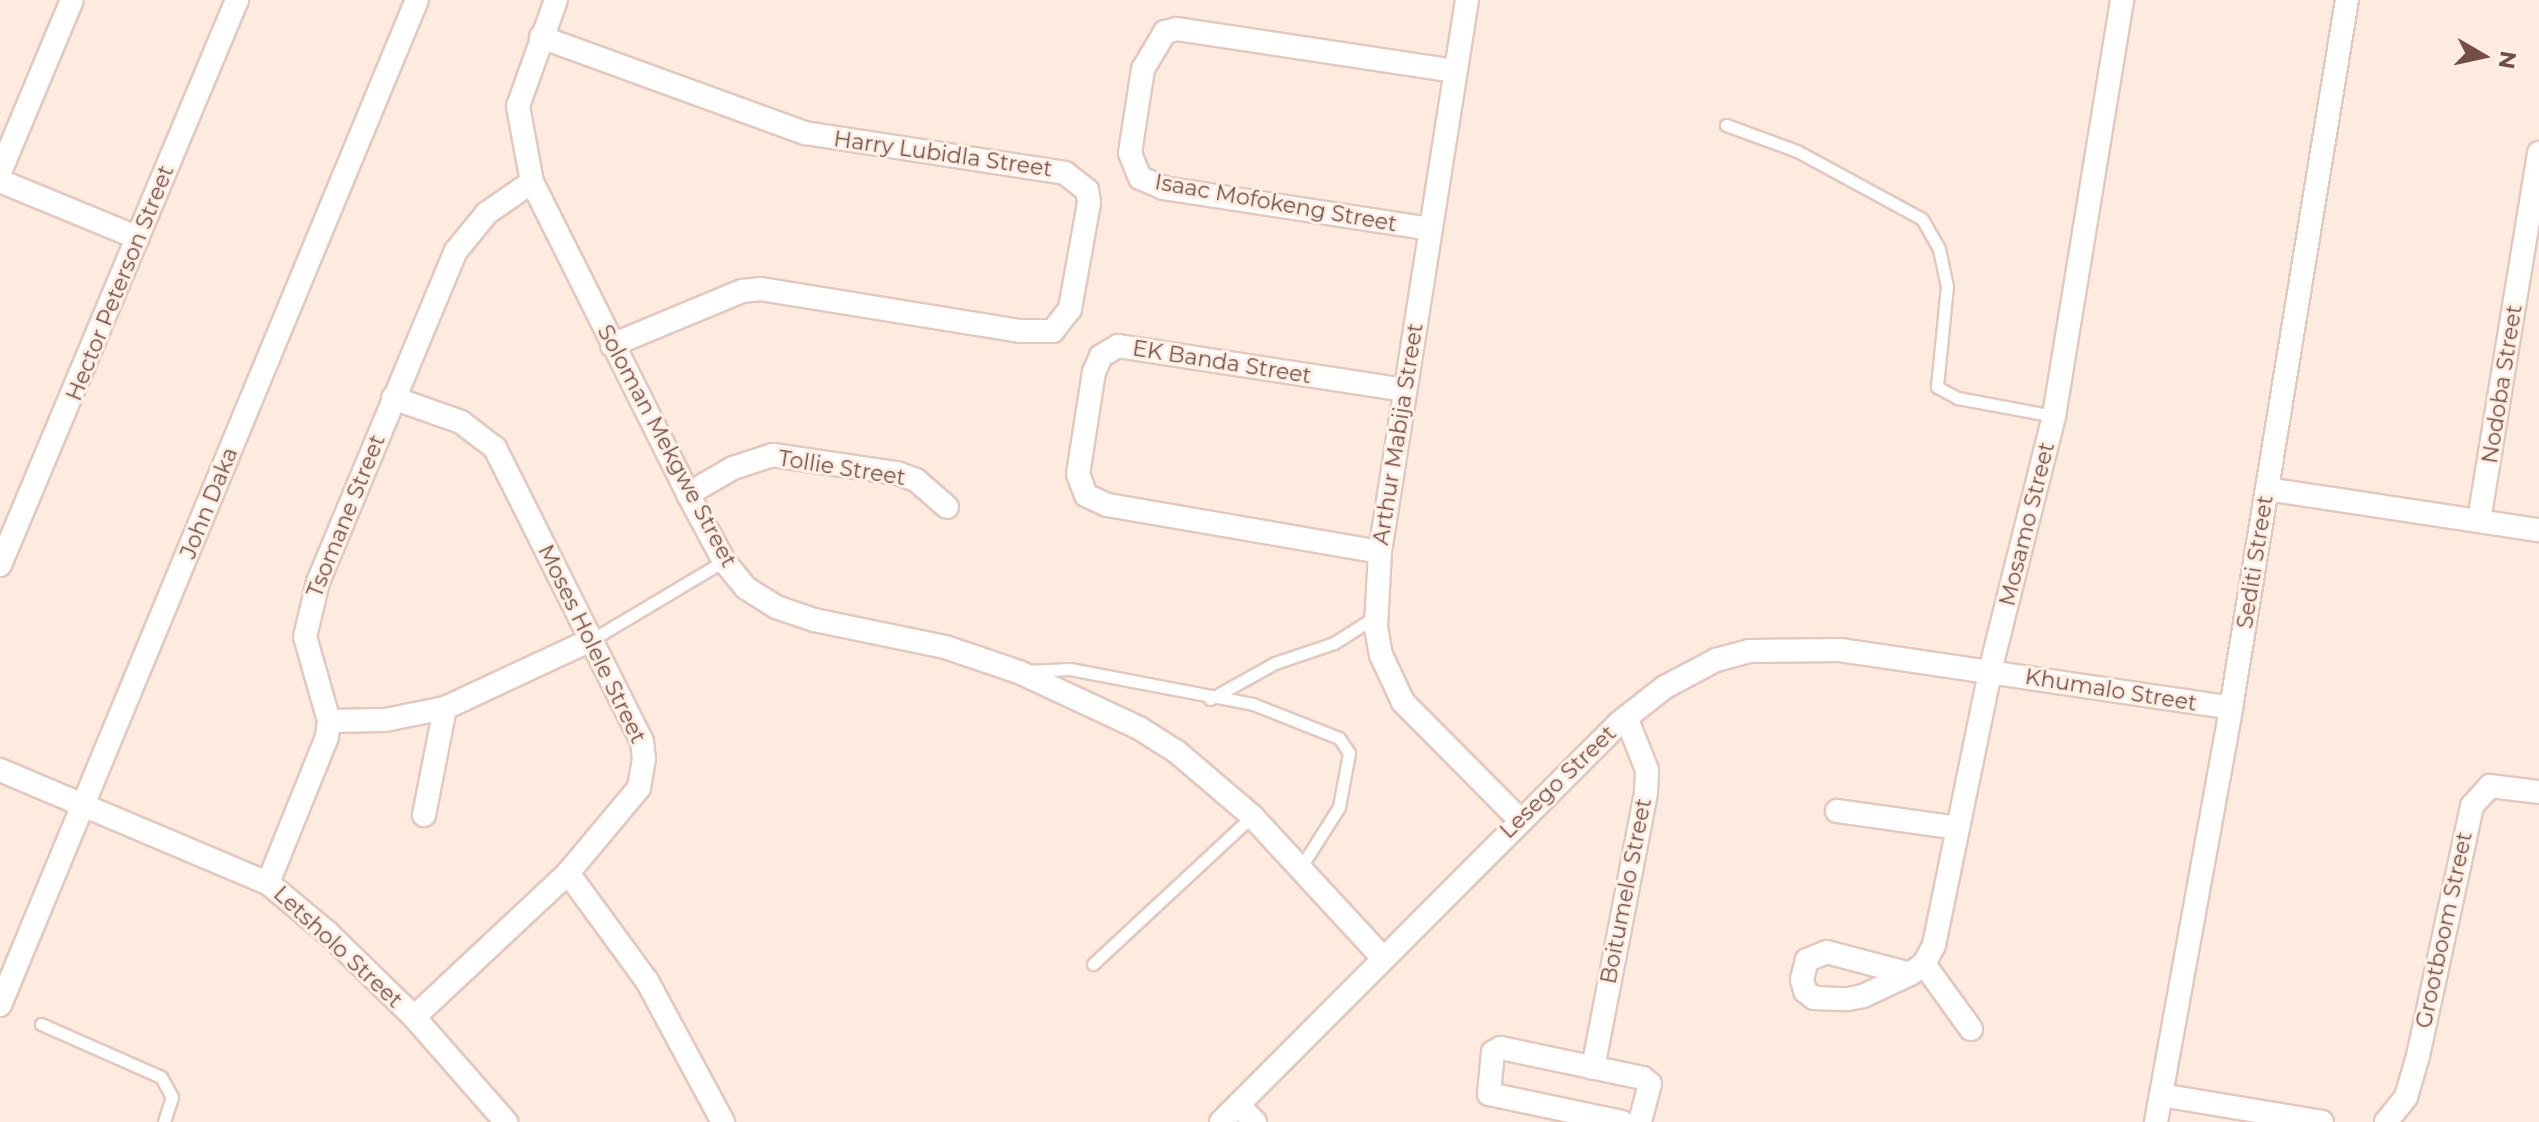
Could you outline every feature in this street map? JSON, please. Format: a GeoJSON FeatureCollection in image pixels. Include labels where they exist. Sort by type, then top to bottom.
{"type":"FeatureCollection","features":[{"type":"Feature","properties":{"kind":"street"},"geometry":{"type":"LineString","coordinates":[[0,172],[72,0]]}},
{"type":"Feature","properties":{"kind":"street","name":"Hector Peterson Street"},"geometry":{"type":"LineString","coordinates":[[0,565],[237,0]]}},
{"type":"Feature","properties":{"kind":"street","name":"John Daka"},"geometry":{"type":"LineString","coordinates":[[0,1005],[417,0]]}},
{"type":"Feature","properties":{"kind":"street","name":"Soloman Mekgwe Street"},"geometry":{"type":"LineString","coordinates":[[556,0],[518,106],[532,182],[688,494],[724,561],[746,588],[776,607],[852,631],[945,647],[1019,672],[1151,736],[1252,816],[1382,957]]}},
{"type":"Feature","properties":{"kind":"street","name":"Arthur Mabija Street"},"geometry":{"type":"LineString","coordinates":[[1467,0],[1380,552],[1376,616],[1381,655],[1403,702],[1519,819]]}},
{"type":"Feature","properties":{"kind":"street","name":"Mosamo Street"},"geometry":{"type":"LineString","coordinates":[[1971,1029],[1917,969],[1934,945],[1990,671],[2054,416],[2122,0]]}},
{"type":"Feature","properties":{"kind":"street","name":"Sediti Street"},"geometry":{"type":"LineString","coordinates":[[2156,1122],[2231,708],[2347,0]]}},
{"type":"Feature","properties":{"kind":"street","name":"Isaac Mofokeng Street"},"geometry":{"type":"LineString","coordinates":[[1431,229],[1164,188],[1140,178],[1130,153],[1143,69],[1165,32],[1177,29],[1455,71]]}},
{"type":"Feature","properties":{"kind":"street","name":"Harry Lubidla Street"},"geometry":{"type":"LineString","coordinates":[[541,37],[805,133],[1065,173],[1087,190],[1070,309],[1053,331],[1020,331],[761,289],[742,291],[612,345]]}},
{"type":"Feature","properties":{"kind":"street","name":"Nodoba Street"},"geometry":{"type":"LineString","coordinates":[[2479,520],[2539,153]]}},
{"type":"Feature","properties":{"kind":"street"},"geometry":{"type":"LineString","coordinates":[[0,181],[138,238]]}},
{"type":"Feature","properties":{"kind":"street","name":"Tsomane Street"},"geometry":{"type":"LineString","coordinates":[[329,721],[308,655],[306,616],[456,251],[487,213],[532,182]]}},
{"type":"Feature","properties":{"kind":"street","name":"EK Banda Street"},"geometry":{"type":"LineString","coordinates":[[1380,552],[1107,505],[1086,495],[1078,474],[1094,372],[1101,356],[1118,346],[1405,390]]}},
{"type":"Feature","properties":{"kind":"street","name":"Moses Holele Street"},"geometry":{"type":"LineString","coordinates":[[393,398],[461,422],[487,437],[593,639],[642,741],[643,774],[629,802],[568,873],[414,1017]]}},
{"type":"Feature","properties":{"kind":"street","name":"Tollie Street"},"geometry":{"type":"LineString","coordinates":[[688,494],[733,468],[773,455],[897,473],[916,480],[947,507]]}},
{"type":"Feature","properties":{"kind":"street"},"geometry":{"type":"LineString","coordinates":[[2267,489],[2539,530]]}},
{"type":"Feature","properties":{"kind":"street"},"geometry":{"type":"LineString","coordinates":[[268,883],[319,762],[329,721],[385,720],[445,708],[593,639]]}},
{"type":"Feature","properties":{"kind":"street","name":"Lesego Street"},"geometry":{"type":"LineString","coordinates":[[1221,1122],[1519,819],[1626,717],[1682,677],[1749,651],[1840,650],[1990,671]]}},
{"type":"Feature","properties":{"kind":"street","name":"Khumalo Street"},"geometry":{"type":"LineString","coordinates":[[1990,671],[2231,708]]}},
{"type":"Feature","properties":{"kind":"street"},"geometry":{"type":"LineString","coordinates":[[424,815],[445,708]]}},
{"type":"Feature","properties":{"kind":"street","name":"Boitumelo Street"},"geometry":{"type":"LineString","coordinates":[[1593,1068],[1646,792],[1647,770],[1626,717]]}},
{"type":"Feature","properties":{"kind":"street","name":"Letsholo Street"},"geometry":{"type":"LineString","coordinates":[[0,770],[268,883],[319,924],[414,1017],[506,1122]]}},
{"type":"Feature","properties":{"kind":"street","name":"Grootboom Street"},"geometry":{"type":"LineString","coordinates":[[2386,1122],[2406,1097],[2418,1056],[2472,806],[2490,786],[2539,792]]}},
{"type":"Feature","properties":{"kind":"street"},"geometry":{"type":"LineString","coordinates":[[1837,811],[1958,828]]}},
{"type":"Feature","properties":{"kind":"street"},"geometry":{"type":"LineString","coordinates":[[568,873],[647,981],[723,1122]]}},
{"type":"Feature","properties":{"kind":"street"},"geometry":{"type":"LineString","coordinates":[[1622,1122],[1494,1097],[1486,1091],[1497,1049],[1648,1080],[1640,1122]]}},
{"type":"Feature","properties":{"kind":"street"},"geometry":{"type":"LineString","coordinates":[[2161,1095],[2322,1122]]}},
{"type":"Feature","properties":{"kind":"street"},"geometry":{"type":"LineString","coordinates":[[1238,1105],[1255,1122]]}},
{"type":"Feature","properties":{"kind":"lane"},"geometry":{"type":"LineString","coordinates":[[1726,125],[1797,151],[1922,219],[1939,249],[1947,286],[1937,387],[1958,398],[2054,416]]}},
{"type":"Feature","properties":{"kind":"lane"},"geometry":{"type":"LineString","coordinates":[[593,639],[724,561]]}},
{"type":"Feature","properties":{"kind":"lane"},"geometry":{"type":"LineString","coordinates":[[1210,699],[1275,663],[1334,643],[1376,616]]}},
{"type":"Feature","properties":{"kind":"lane"},"geometry":{"type":"LineString","coordinates":[[1019,672],[1070,669],[1210,699],[1253,704],[1339,738],[1347,746],[1335,817],[1299,870]]}},
{"type":"Feature","properties":{"kind":"lane"},"geometry":{"type":"LineString","coordinates":[[1093,964],[1252,816]]}},
{"type":"Feature","properties":{"kind":"lane"},"geometry":{"type":"LineString","coordinates":[[41,1024],[161,1077],[172,1097],[164,1122]]}}]}
